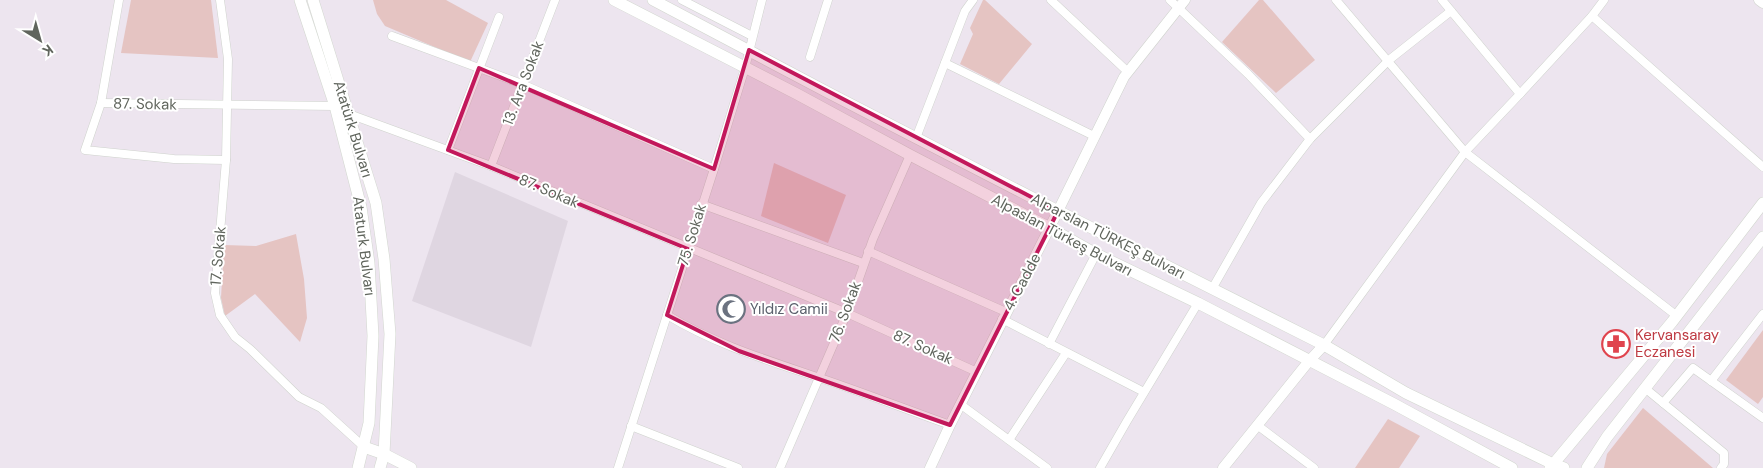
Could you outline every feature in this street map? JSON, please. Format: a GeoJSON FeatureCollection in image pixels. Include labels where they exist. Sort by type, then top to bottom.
{"type":"FeatureCollection","features":[{"type":"Feature","properties":{"kind":"main road","name":"Ataturk Bulvarı"},"geometry":{"type":"LineString","coordinates":[[300,0],[335,106],[361,207],[369,263],[373,336],[369,423],[358,468]]}},
{"type":"Feature","properties":{"kind":"main road","name":"Atatürk Bulvarı"},"geometry":{"type":"LineString","coordinates":[[314,0],[376,203],[384,259],[390,334],[384,454],[380,468]]}},
{"type":"Feature","properties":{"kind":"main road","name":"Alpaslan Türkeş Bulvarı"},"geometry":{"type":"LineString","coordinates":[[614,0],[797,94],[1096,254],[1198,303],[1394,404],[1512,468]]}},
{"type":"Feature","properties":{"kind":"main road","name":"Alparslan TÜRKEŞ Bulvarı"},"geometry":{"type":"LineString","coordinates":[[653,0],[916,138],[1324,345],[1406,393],[1555,467]]}},
{"type":"Feature","properties":{"kind":"main road"},"geometry":{"type":"LineString","coordinates":[[1555,467],[1677,316],[1763,203]]}},
{"type":"Feature","properties":{"kind":"main road"},"geometry":{"type":"LineString","coordinates":[[1587,468],[1607,437],[1762,240]]}},
{"type":"Feature","properties":{"kind":"main road"},"geometry":{"type":"LineString","coordinates":[[364,447],[384,454],[411,468]]}},
{"type":"Feature","properties":{"kind":"street"},"geometry":{"type":"LineString","coordinates":[[119,0],[101,103],[85,150],[174,158],[226,160]]}},
{"type":"Feature","properties":{"kind":"street","name":"17. Sokak"},"geometry":{"type":"LineString","coordinates":[[220,0],[228,60],[226,160],[215,293],[220,315],[235,337],[250,349],[299,397],[321,408],[364,447]]}},
{"type":"Feature","properties":{"kind":"street","name":"13. Ara Sokak"},"geometry":{"type":"LineString","coordinates":[[491,166],[555,0]]}},
{"type":"Feature","properties":{"kind":"street"},"geometry":{"type":"LineString","coordinates":[[682,0],[752,36]]}},
{"type":"Feature","properties":{"kind":"street","name":"75. Sokak"},"geometry":{"type":"LineString","coordinates":[[618,468],[701,204],[714,170],[745,68],[762,0]]}},
{"type":"Feature","properties":{"kind":"street"},"geometry":{"type":"LineString","coordinates":[[810,58],[828,0]]}},
{"type":"Feature","properties":{"kind":"street"},"geometry":{"type":"LineString","coordinates":[[916,138],[965,11],[972,0]]}},
{"type":"Feature","properties":{"kind":"street"},"geometry":{"type":"LineString","coordinates":[[1051,0],[1128,72]]}},
{"type":"Feature","properties":{"kind":"street"},"geometry":{"type":"LineString","coordinates":[[1170,0],[1182,4],[1310,139]]}},
{"type":"Feature","properties":{"kind":"street"},"geometry":{"type":"LineString","coordinates":[[1336,0],[1465,152],[1677,316]]}},
{"type":"Feature","properties":{"kind":"street"},"geometry":{"type":"LineString","coordinates":[[1442,0],[1520,94]]}},
{"type":"Feature","properties":{"kind":"street"},"geometry":{"type":"LineString","coordinates":[[1223,468],[1324,345],[1465,152],[1592,16],[1603,0]]}},
{"type":"Feature","properties":{"kind":"street"},"geometry":{"type":"LineString","coordinates":[[1759,0],[1763,3]]}},
{"type":"Feature","properties":{"kind":"street","name":"4. Cadde"},"geometry":{"type":"LineString","coordinates":[[930,468],[960,404],[1050,228],[1124,77],[1182,4]]}},
{"type":"Feature","properties":{"kind":"street"},"geometry":{"type":"LineString","coordinates":[[1212,289],[1261,203],[1310,139],[1388,60],[1451,11]]}},
{"type":"Feature","properties":{"kind":"street"},"geometry":{"type":"LineString","coordinates":[[1592,16],[1763,167]]}},
{"type":"Feature","properties":{"kind":"street"},"geometry":{"type":"LineString","coordinates":[[448,150],[498,17]]}},
{"type":"Feature","properties":{"kind":"street"},"geometry":{"type":"LineString","coordinates":[[392,36],[522,84],[714,170]]}},
{"type":"Feature","properties":{"kind":"street"},"geometry":{"type":"LineString","coordinates":[[945,64],[1094,136]]}},
{"type":"Feature","properties":{"kind":"street","name":"87. Sokak"},"geometry":{"type":"LineString","coordinates":[[101,103],[335,106],[349,114],[491,166],[688,249],[847,313],[977,372]]}},
{"type":"Feature","properties":{"kind":"street","name":"76. Sokak"},"geometry":{"type":"LineString","coordinates":[[780,468],[847,313],[863,263],[910,155]]}},
{"type":"Feature","properties":{"kind":"street"},"geometry":{"type":"LineString","coordinates":[[701,204],[863,263]]}},
{"type":"Feature","properties":{"kind":"street"},"geometry":{"type":"LineString","coordinates":[[868,251],[1004,316],[1049,344],[1144,392]]}},
{"type":"Feature","properties":{"kind":"street"},"geometry":{"type":"LineString","coordinates":[[1049,344],[1096,254]]}},
{"type":"Feature","properties":{"kind":"street"},"geometry":{"type":"LineString","coordinates":[[1100,468],[1198,303]]}},
{"type":"Feature","properties":{"kind":"street"},"geometry":{"type":"LineString","coordinates":[[1711,381],[1763,314]]}},
{"type":"Feature","properties":{"kind":"street"},"geometry":{"type":"LineString","coordinates":[[667,315],[698,334],[725,346],[950,425]]}},
{"type":"Feature","properties":{"kind":"street"},"geometry":{"type":"LineString","coordinates":[[1008,440],[1066,353]]}},
{"type":"Feature","properties":{"kind":"street"},"geometry":{"type":"LineString","coordinates":[[1663,403],[1693,368],[1761,414]]}},
{"type":"Feature","properties":{"kind":"street"},"geometry":{"type":"LineString","coordinates":[[1646,389],[1724,453],[1724,464],[1721,468]]}},
{"type":"Feature","properties":{"kind":"street"},"geometry":{"type":"LineString","coordinates":[[960,404],[1046,468]]}},
{"type":"Feature","properties":{"kind":"street"},"geometry":{"type":"LineString","coordinates":[[1257,425],[1314,468]]}},
{"type":"Feature","properties":{"kind":"street"},"geometry":{"type":"LineString","coordinates":[[631,426],[738,468]]}},
{"type":"Feature","properties":{"kind":"street"},"geometry":{"type":"LineString","coordinates":[[1298,468],[1303,461]]}},
{"type":"Feature","properties":{"kind":"highlighted area"},"geometry":{"type":"Polygon","coordinates":[[[749,50],[1058,211],[950,425],[739,351],[667,315],[688,249],[448,150],[479,68],[714,169],[749,50]]]}},
{"type":"Feature","properties":{"kind":"shaded area"},"geometry":{"type":"Polygon","coordinates":[[[131,0],[211,0],[218,58],[121,53],[131,0]]]}},
{"type":"Feature","properties":{"kind":"shaded area"},"geometry":{"type":"Polygon","coordinates":[[[373,0],[446,0],[488,23],[470,62],[385,26],[377,14],[373,0]]]}},
{"type":"Feature","properties":{"kind":"shaded area"},"geometry":{"type":"Polygon","coordinates":[[[983,0],[1032,44],[999,84],[960,64],[973,34],[970,28],[983,0]]]}},
{"type":"Feature","properties":{"kind":"shaded area"},"geometry":{"type":"Polygon","coordinates":[[[1259,0],[1263,0],[1315,60],[1276,93],[1222,42],[1259,0]]]}},
{"type":"Feature","properties":{"kind":"shaded area"},"geometry":{"type":"Polygon","coordinates":[[[774,163],[846,195],[828,243],[761,216],[774,163]]]}},
{"type":"Feature","properties":{"kind":"shaded area"},"geometry":{"type":"Polygon","coordinates":[[[455,172],[568,221],[531,347],[412,301],[455,172]]]}},
{"type":"Feature","properties":{"kind":"shaded area"},"geometry":{"type":"Polygon","coordinates":[[[296,234],[304,279],[307,318],[300,342],[255,294],[225,316],[221,298],[224,245],[256,246],[296,234]]]}},
{"type":"Feature","properties":{"kind":"shaded area"},"geometry":{"type":"Polygon","coordinates":[[[1763,330],[1763,397],[1758,404],[1726,380],[1763,330]]]}},
{"type":"Feature","properties":{"kind":"shaded area"},"geometry":{"type":"Polygon","coordinates":[[[1643,408],[1713,468],[1604,468],[1607,454],[1643,408]]]}},
{"type":"Feature","properties":{"kind":"shaded area"},"geometry":{"type":"Polygon","coordinates":[[[1388,419],[1420,436],[1399,468],[1355,468],[1388,419]]]}},
{"type":"Feature","properties":{"kind":"place","name":"Yıldız Camii"},"geometry":{"type":"Point","coordinates":[731,309]}},
{"type":"Feature","properties":{"kind":"place","name":"Kervansaray Eczanesi"},"geometry":{"type":"Point","coordinates":[1616,344]}}]}
